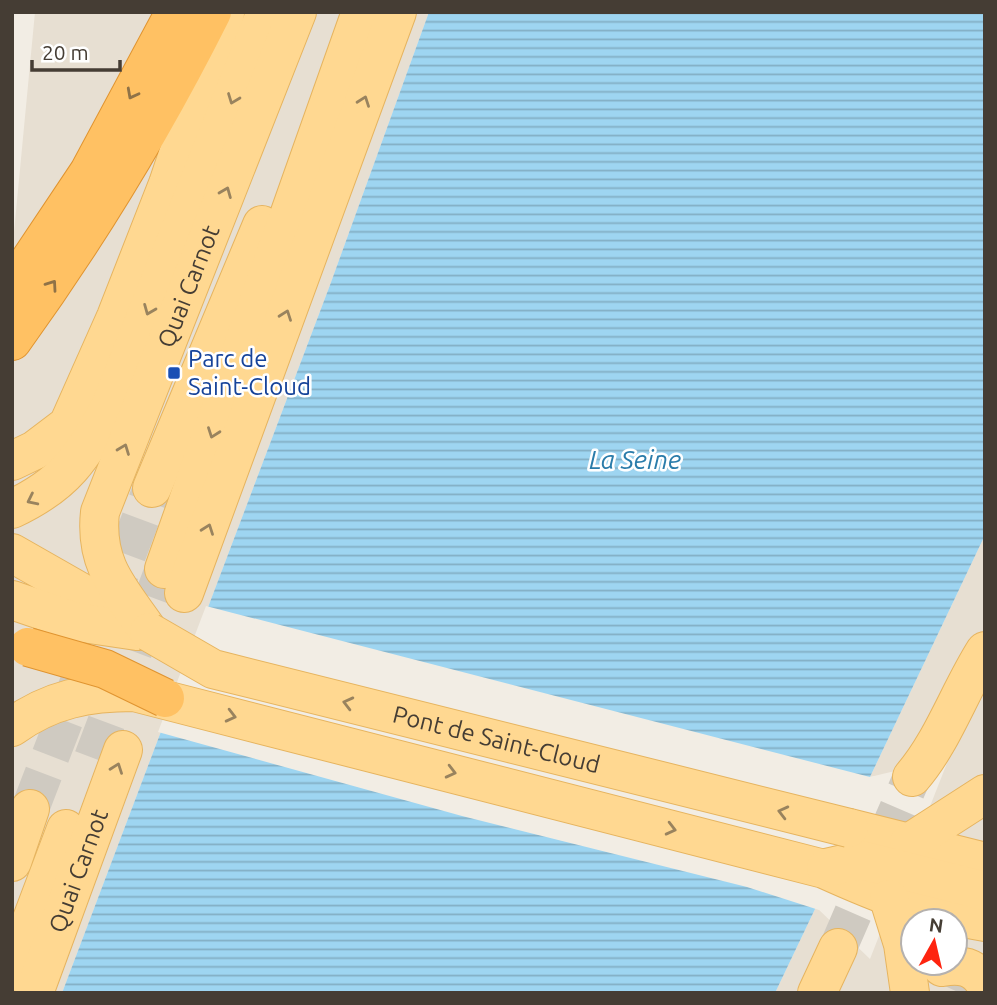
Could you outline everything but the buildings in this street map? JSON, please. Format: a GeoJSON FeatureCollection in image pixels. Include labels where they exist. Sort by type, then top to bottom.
{"type":"FeatureCollection","features":[{"type":"Feature","properties":{"kind":"highway"},"geometry":{"type":"LineString","coordinates":[[12,287],[89,172],[176,12]]}},
{"type":"Feature","properties":{"kind":"highway"},"geometry":{"type":"LineString","coordinates":[[12,341],[116,188],[164,108],[212,12]]}},
{"type":"Feature","properties":{"kind":"highway"},"geometry":{"type":"LineString","coordinates":[[20,646],[105,669],[165,698]]}},
{"type":"Feature","properties":{"kind":"main road"},"geometry":{"type":"LineString","coordinates":[[12,461],[35,450],[68,425],[116,317],[168,184],[225,12]]}},
{"type":"Feature","properties":{"kind":"main road","name":"Quai Carnot"},"geometry":{"type":"LineString","coordinates":[[12,509],[54,486],[83,453],[110,407],[266,12]]}},
{"type":"Feature","properties":{"kind":"main road","name":"Quai Carnot"},"geometry":{"type":"LineString","coordinates":[[149,632],[108,572],[98,540],[100,512],[297,12]]}},
{"type":"Feature","properties":{"kind":"main road","name":"Quai Carnot"},"geometry":{"type":"LineString","coordinates":[[152,488],[289,162],[335,12]]}},
{"type":"Feature","properties":{"kind":"main road"},"geometry":{"type":"LineString","coordinates":[[361,12],[174,581],[397,12]]}},
{"type":"Feature","properties":{"kind":"main road","name":"Pont de Saint-Cloud"},"geometry":{"type":"LineString","coordinates":[[12,553],[83,591],[214,669],[985,862]]}},
{"type":"Feature","properties":{"kind":"main road"},"geometry":{"type":"LineString","coordinates":[[12,600],[76,622],[149,632]]}},
{"type":"Feature","properties":{"kind":"main road"},"geometry":{"type":"LineString","coordinates":[[912,777],[931,755],[962,688],[985,651]]}},
{"type":"Feature","properties":{"kind":"main road","name":"Pont de Saint-Cloud"},"geometry":{"type":"LineString","coordinates":[[12,727],[59,701],[91,692],[134,692],[165,698],[824,869],[889,899],[985,925]]}},
{"type":"Feature","properties":{"kind":"main road","name":"Quai Carnot"},"geometry":{"type":"LineString","coordinates":[[12,972],[108,754],[34,993]]}},
{"type":"Feature","properties":{"kind":"main road"},"geometry":{"type":"LineString","coordinates":[[909,843],[985,794]]}},
{"type":"Feature","properties":{"kind":"main road"},"geometry":{"type":"LineString","coordinates":[[12,862],[30,809]]}},
{"type":"Feature","properties":{"kind":"main road"},"geometry":{"type":"LineString","coordinates":[[824,869],[850,860],[861,860],[985,891]]}},
{"type":"Feature","properties":{"kind":"main road"},"geometry":{"type":"LineString","coordinates":[[889,899],[903,944],[912,993]]}},
{"type":"Feature","properties":{"kind":"main road"},"geometry":{"type":"LineString","coordinates":[[969,941],[985,925]]}},
{"type":"Feature","properties":{"kind":"main road"},"geometry":{"type":"LineString","coordinates":[[817,993],[838,948]]}},
{"type":"Feature","properties":{"kind":"main road"},"geometry":{"type":"LineString","coordinates":[[969,968],[974,970],[985,983]]}},
{"type":"Feature","properties":{"kind":"main road"},"geometry":{"type":"LineString","coordinates":[[912,993],[931,977]]}},
{"type":"Feature","properties":{"kind":"shaded area"},"geometry":{"type":"Polygon","coordinates":[[[35,12],[429,12],[330,285],[62,993],[12,993],[12,253],[35,12]]]}},
{"type":"Feature","properties":{"kind":"shaded area"},"geometry":{"type":"Polygon","coordinates":[[[985,535],[985,993],[775,993],[816,907],[870,959],[949,758],[870,777],[985,535]]]}},
{"type":"Feature","properties":{"kind":"water","name":"La Seine"},"geometry":{"type":"Polygon","coordinates":[[[429,12],[985,12],[985,535],[870,777],[816,907],[775,993],[62,993],[330,285],[429,12]]]}},
{"type":"Feature","properties":{"kind":"pier"},"geometry":{"type":"Polygon","coordinates":[[[206,606],[870,777],[875,776],[819,910],[747,887],[462,816],[158,732],[206,606]]]}},
{"type":"Feature","properties":{"kind":"tunnel"},"geometry":{"type":"LineString","coordinates":[[107,608],[152,488]]}},
{"type":"Feature","properties":{"kind":"tunnel"},"geometry":{"type":"LineString","coordinates":[[93,758],[164,569]]}},
{"type":"Feature","properties":{"kind":"tunnel"},"geometry":{"type":"LineString","coordinates":[[30,809],[82,674]]}},
{"type":"Feature","properties":{"kind":"tunnel"},"geometry":{"type":"LineString","coordinates":[[838,948],[912,777]]}},
{"type":"Feature","properties":{"kind":"tunnel"},"geometry":{"type":"LineString","coordinates":[[960,993],[985,940]]}},
{"type":"Feature","properties":{"kind":"place","name":"Parc de Saint-Cloud"},"geometry":{"type":"Point","coordinates":[174,373]}}]}
